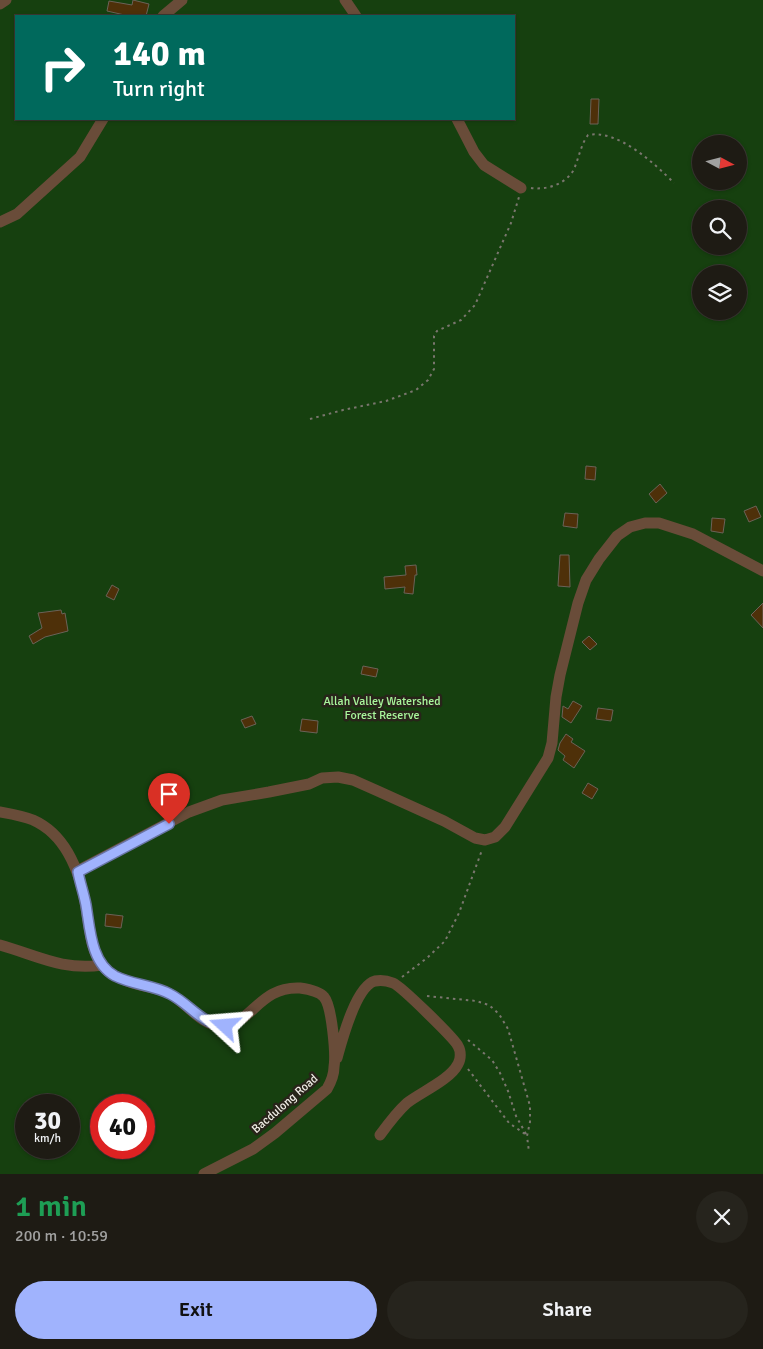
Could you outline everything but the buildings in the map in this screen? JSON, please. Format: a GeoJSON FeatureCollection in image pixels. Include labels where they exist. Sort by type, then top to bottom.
{"type":"FeatureCollection","features":[{"type":"Feature","properties":{"kind":"street"},"geometry":{"type":"LineString","coordinates":[[0,4],[6,0]]}},
{"type":"Feature","properties":{"kind":"street"},"geometry":{"type":"LineString","coordinates":[[164,15],[182,0]]}},
{"type":"Feature","properties":{"kind":"street"},"geometry":{"type":"LineString","coordinates":[[345,0],[355,15]]}},
{"type":"Feature","properties":{"kind":"street"},"geometry":{"type":"LineString","coordinates":[[0,222],[17,214],[80,157],[102,120]]}},
{"type":"Feature","properties":{"kind":"street"},"geometry":{"type":"LineString","coordinates":[[458,120],[474,152],[484,165],[521,188]]}},
{"type":"Feature","properties":{"kind":"street"},"geometry":{"type":"LineString","coordinates":[[78,872],[189,812],[206,805],[222,800],[309,784],[322,778],[338,777],[353,780],[444,821],[475,838],[485,840],[495,837],[505,827],[548,758],[552,743],[557,690],[578,603],[586,580],[599,558],[617,536],[630,527],[645,523],[659,523],[693,534],[763,571]]}},
{"type":"Feature","properties":{"kind":"street"},"geometry":{"type":"LineString","coordinates":[[0,812],[33,820],[45,827],[62,844],[78,872],[93,947],[102,965],[89,967],[60,965],[0,945]]}},
{"type":"Feature","properties":{"kind":"street","name":"Bacdulong Road"},"geometry":{"type":"LineString","coordinates":[[102,965],[113,975],[129,982],[168,993],[180,999],[214,1025],[225,1026],[236,1022],[265,998],[275,992],[286,989],[300,988],[316,992],[324,997],[328,1003],[331,1018],[334,1067],[332,1080],[327,1088],[275,1134],[253,1150],[204,1174]]}},
{"type":"Feature","properties":{"kind":"street"},"geometry":{"type":"LineString","coordinates":[[334,1067],[344,1035],[360,996],[367,986],[374,981],[394,983],[409,994],[454,1039],[460,1048],[458,1065],[448,1076],[406,1104],[380,1135]]}},
{"type":"Feature","properties":{"kind":"path"},"geometry":{"type":"LineString","coordinates":[[310,419],[386,401],[416,390],[428,380],[434,369],[434,336],[437,331],[461,320],[475,305],[511,223],[521,188],[550,188],[562,182],[572,172],[588,135],[596,133],[608,136],[637,151],[655,164],[674,183]]}},
{"type":"Feature","properties":{"kind":"path"},"geometry":{"type":"LineString","coordinates":[[394,983],[427,958],[445,941],[459,913],[485,840]]}},
{"type":"Feature","properties":{"kind":"path"},"geometry":{"type":"LineString","coordinates":[[409,994],[476,1001],[489,1005],[500,1014],[508,1029],[530,1106],[530,1122],[527,1136],[529,1152]]}},
{"type":"Feature","properties":{"kind":"path"},"geometry":{"type":"LineString","coordinates":[[466,1038],[492,1060],[508,1090],[516,1116],[527,1136]]}},
{"type":"Feature","properties":{"kind":"path"},"geometry":{"type":"LineString","coordinates":[[460,1058],[509,1123],[527,1136]]}},
{"type":"Feature","properties":{"kind":"green space","name":"Allah Valley Watershed Forest Reserve"},"geometry":{"type":"Polygon","coordinates":[[[0,0],[763,0],[763,1174],[0,1174],[0,0]]]}},
{"type":"Feature","properties":{"kind":"route"},"geometry":{"type":"LineString","coordinates":[[169,824],[78,872],[93,947],[102,965],[113,975],[129,982],[168,993],[180,999],[205,1020],[214,1025],[225,1026]]}}]}
